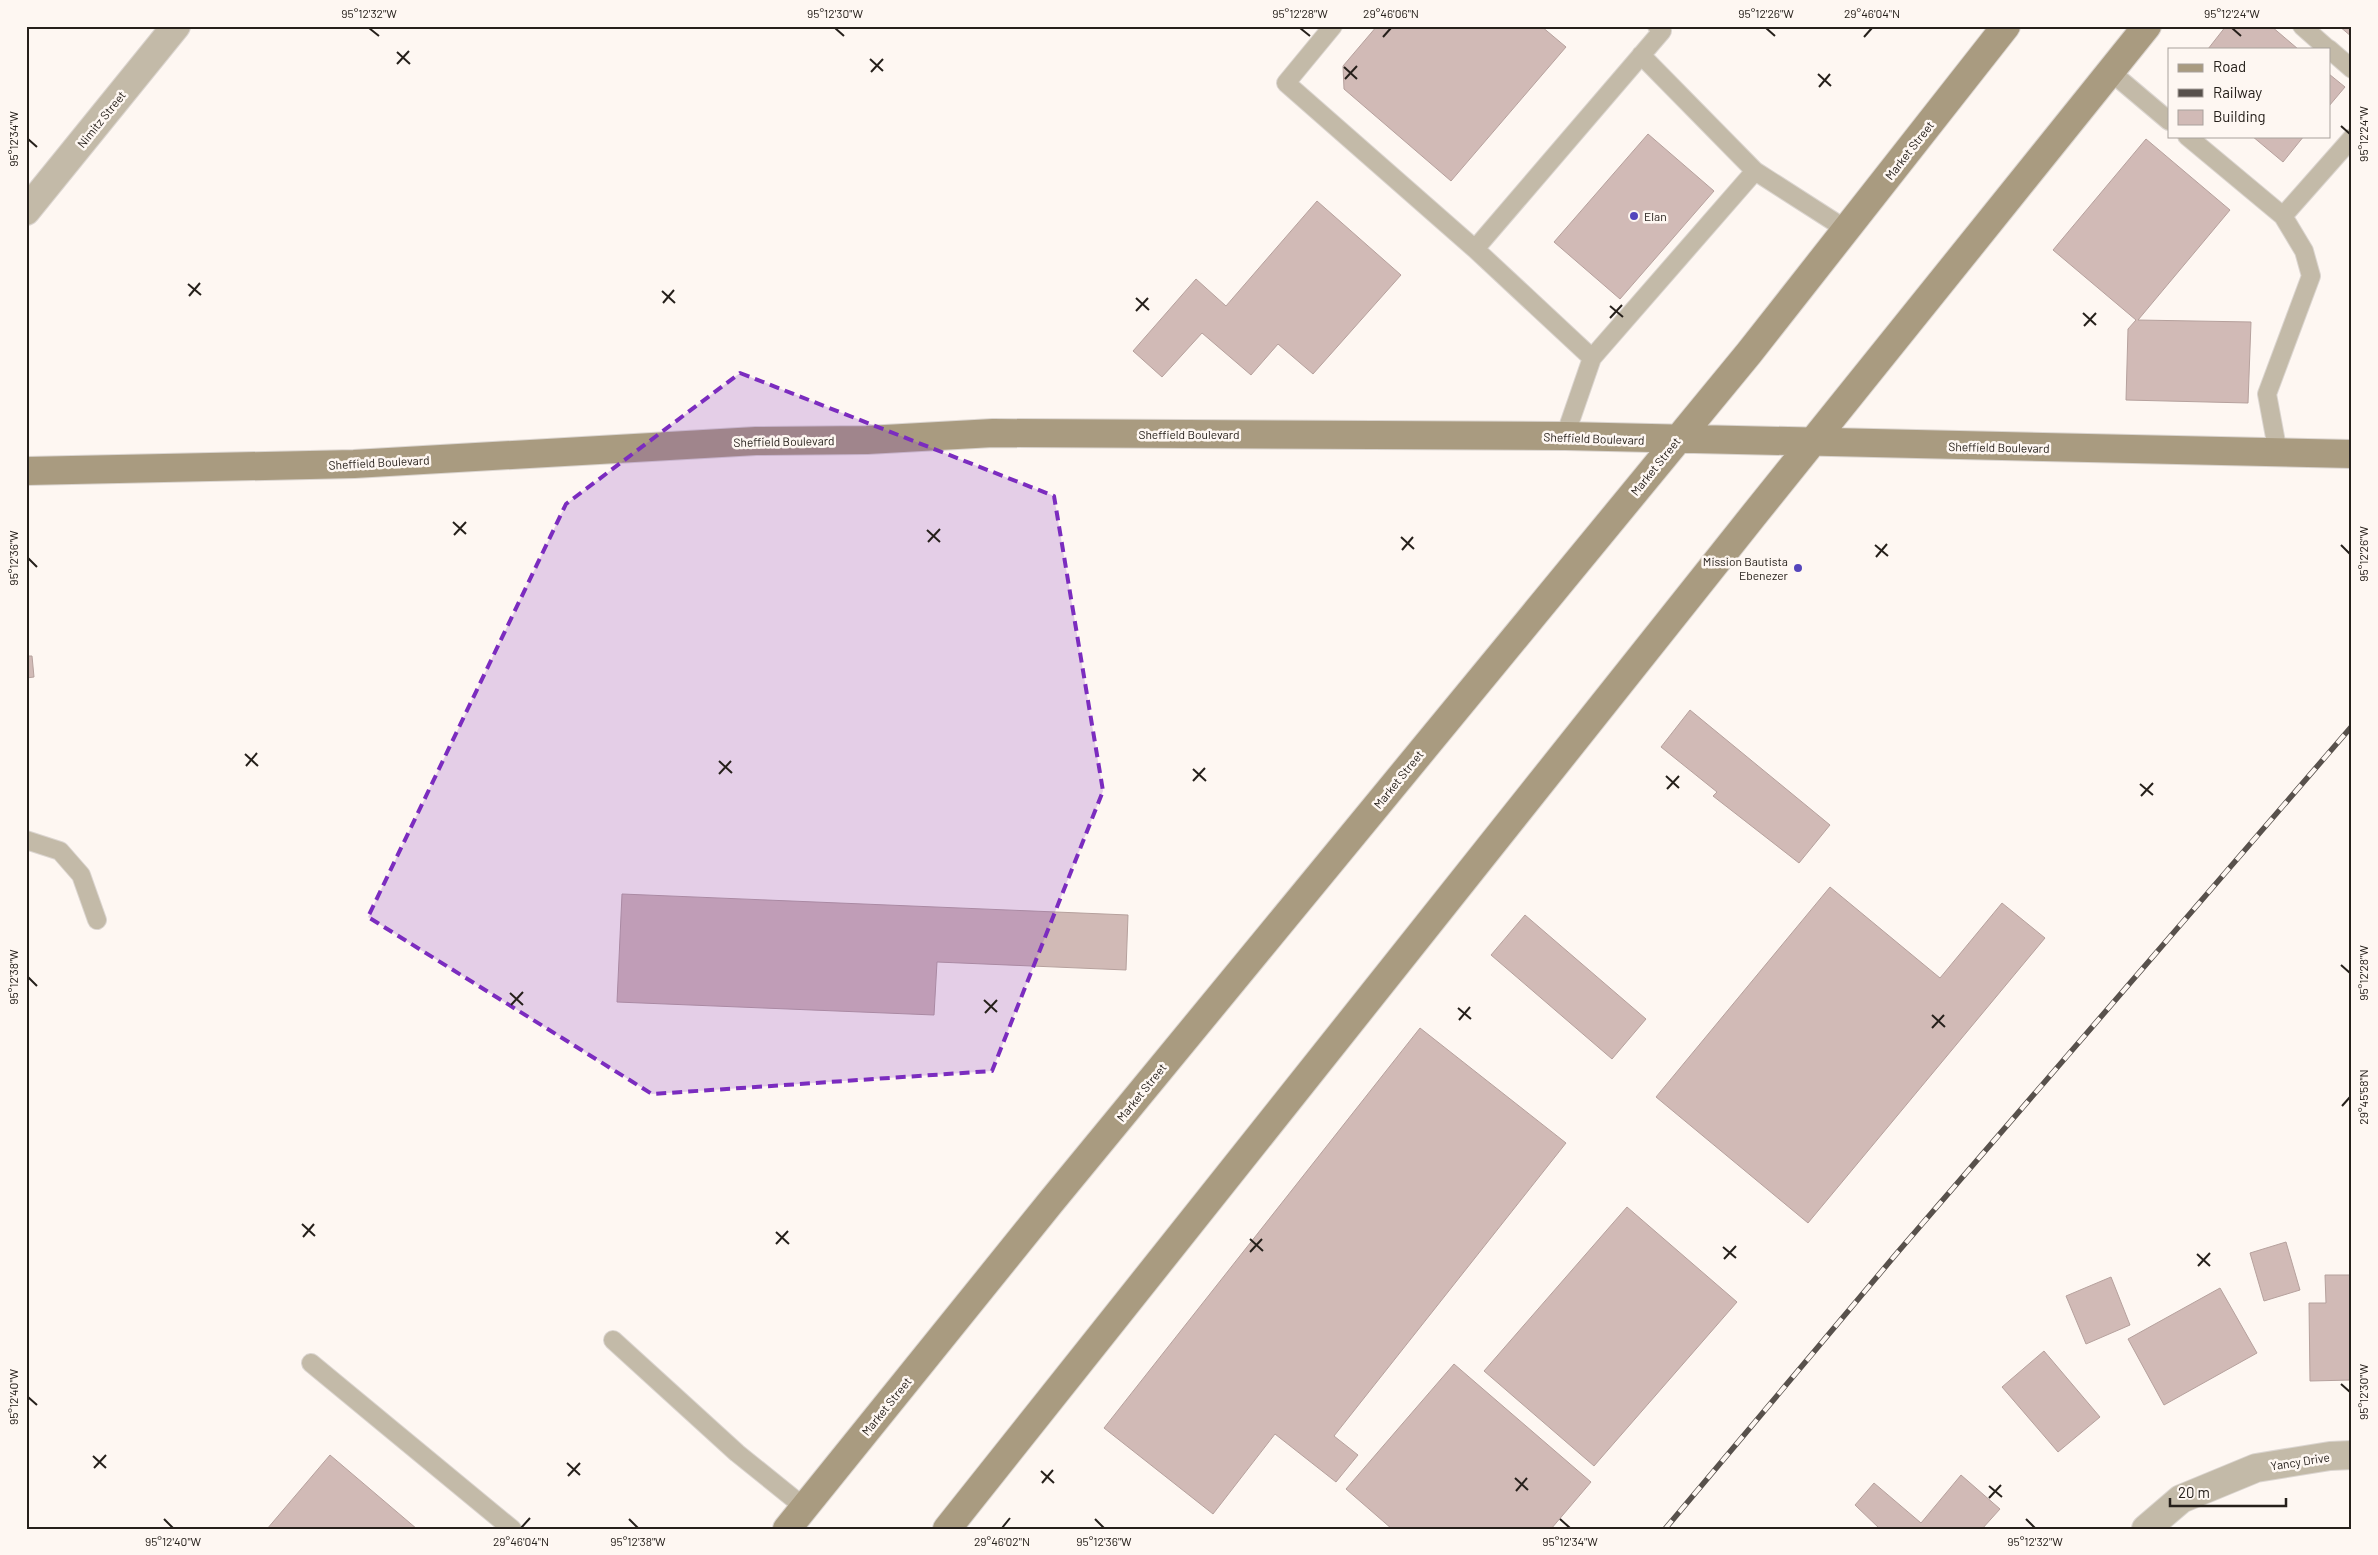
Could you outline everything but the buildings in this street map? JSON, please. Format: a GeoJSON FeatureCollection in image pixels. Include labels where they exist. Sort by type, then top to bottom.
{"type":"FeatureCollection","features":[{"type":"Feature","properties":{"kind":"main road","name":"Market Street"},"geometry":{"type":"LineString","coordinates":[[787,1529],[1044,1210],[1847,230],[2006,26]]}},
{"type":"Feature","properties":{"kind":"main road"},"geometry":{"type":"LineString","coordinates":[[947,1529],[1625,676],[2147,26]]}},
{"type":"Feature","properties":{"kind":"main road","name":"Sheffield Boulevard"},"geometry":{"type":"LineString","coordinates":[[26,471],[354,464],[756,441],[867,440],[992,433],[1565,436],[1813,444],[2352,454]]}},
{"type":"Feature","properties":{"kind":"street","name":"Nimitz Street"},"geometry":{"type":"LineString","coordinates":[[26,211],[176,26]]}},
{"type":"Feature","properties":{"kind":"street","name":"Yancy Drive"},"geometry":{"type":"LineString","coordinates":[[2146,1529],[2181,1499],[2256,1468],[2330,1456],[2352,1455]]}},
{"type":"Feature","properties":{"kind":"lane"},"geometry":{"type":"LineString","coordinates":[[1333,26],[1286,83],[1475,249],[1592,358]]}},
{"type":"Feature","properties":{"kind":"lane"},"geometry":{"type":"LineString","coordinates":[[1475,249],[1662,31],[1657,26]]}},
{"type":"Feature","properties":{"kind":"lane"},"geometry":{"type":"LineString","coordinates":[[2302,26],[2328,48]]}},
{"type":"Feature","properties":{"kind":"lane"},"geometry":{"type":"LineString","coordinates":[[2330,50],[2352,69]]}},
{"type":"Feature","properties":{"kind":"lane"},"geometry":{"type":"LineString","coordinates":[[1641,56],[1755,171],[1847,230]]}},
{"type":"Feature","properties":{"kind":"lane"},"geometry":{"type":"LineString","coordinates":[[2111,72],[2168,120]]}},
{"type":"Feature","properties":{"kind":"lane"},"geometry":{"type":"LineString","coordinates":[[2189,138],[2283,216],[2304,251],[2311,276],[2267,394],[2278,453]]}},
{"type":"Feature","properties":{"kind":"lane"},"geometry":{"type":"LineString","coordinates":[[2283,216],[2352,138]]}},
{"type":"Feature","properties":{"kind":"lane"},"geometry":{"type":"LineString","coordinates":[[1565,436],[1592,358],[1755,171]]}},
{"type":"Feature","properties":{"kind":"lane"},"geometry":{"type":"LineString","coordinates":[[26,840],[60,852],[81,875],[97,920]]}},
{"type":"Feature","properties":{"kind":"lane"},"geometry":{"type":"LineString","coordinates":[[613,1340],[737,1453],[804,1507]]}},
{"type":"Feature","properties":{"kind":"lane"},"geometry":{"type":"LineString","coordinates":[[311,1362],[512,1529]]}},
{"type":"Feature","properties":{"kind":"highlighted area"},"geometry":{"type":"Polygon","coordinates":[[[740,373],[1054,496],[1103,791],[992,1071],[652,1094],[368,917],[566,504],[740,373]]]}},
{"type":"Feature","properties":{"kind":"railway"},"geometry":{"type":"LineString","coordinates":[[1665,1529],[1897,1253],[2352,726]]}},
{"type":"Feature","properties":{"kind":"place","name":"Elan"},"geometry":{"type":"Point","coordinates":[1634,216]}},
{"type":"Feature","properties":{"kind":"place","name":"Mission Bautista Ebenezer"},"geometry":{"type":"Point","coordinates":[1798,568]}}]}
